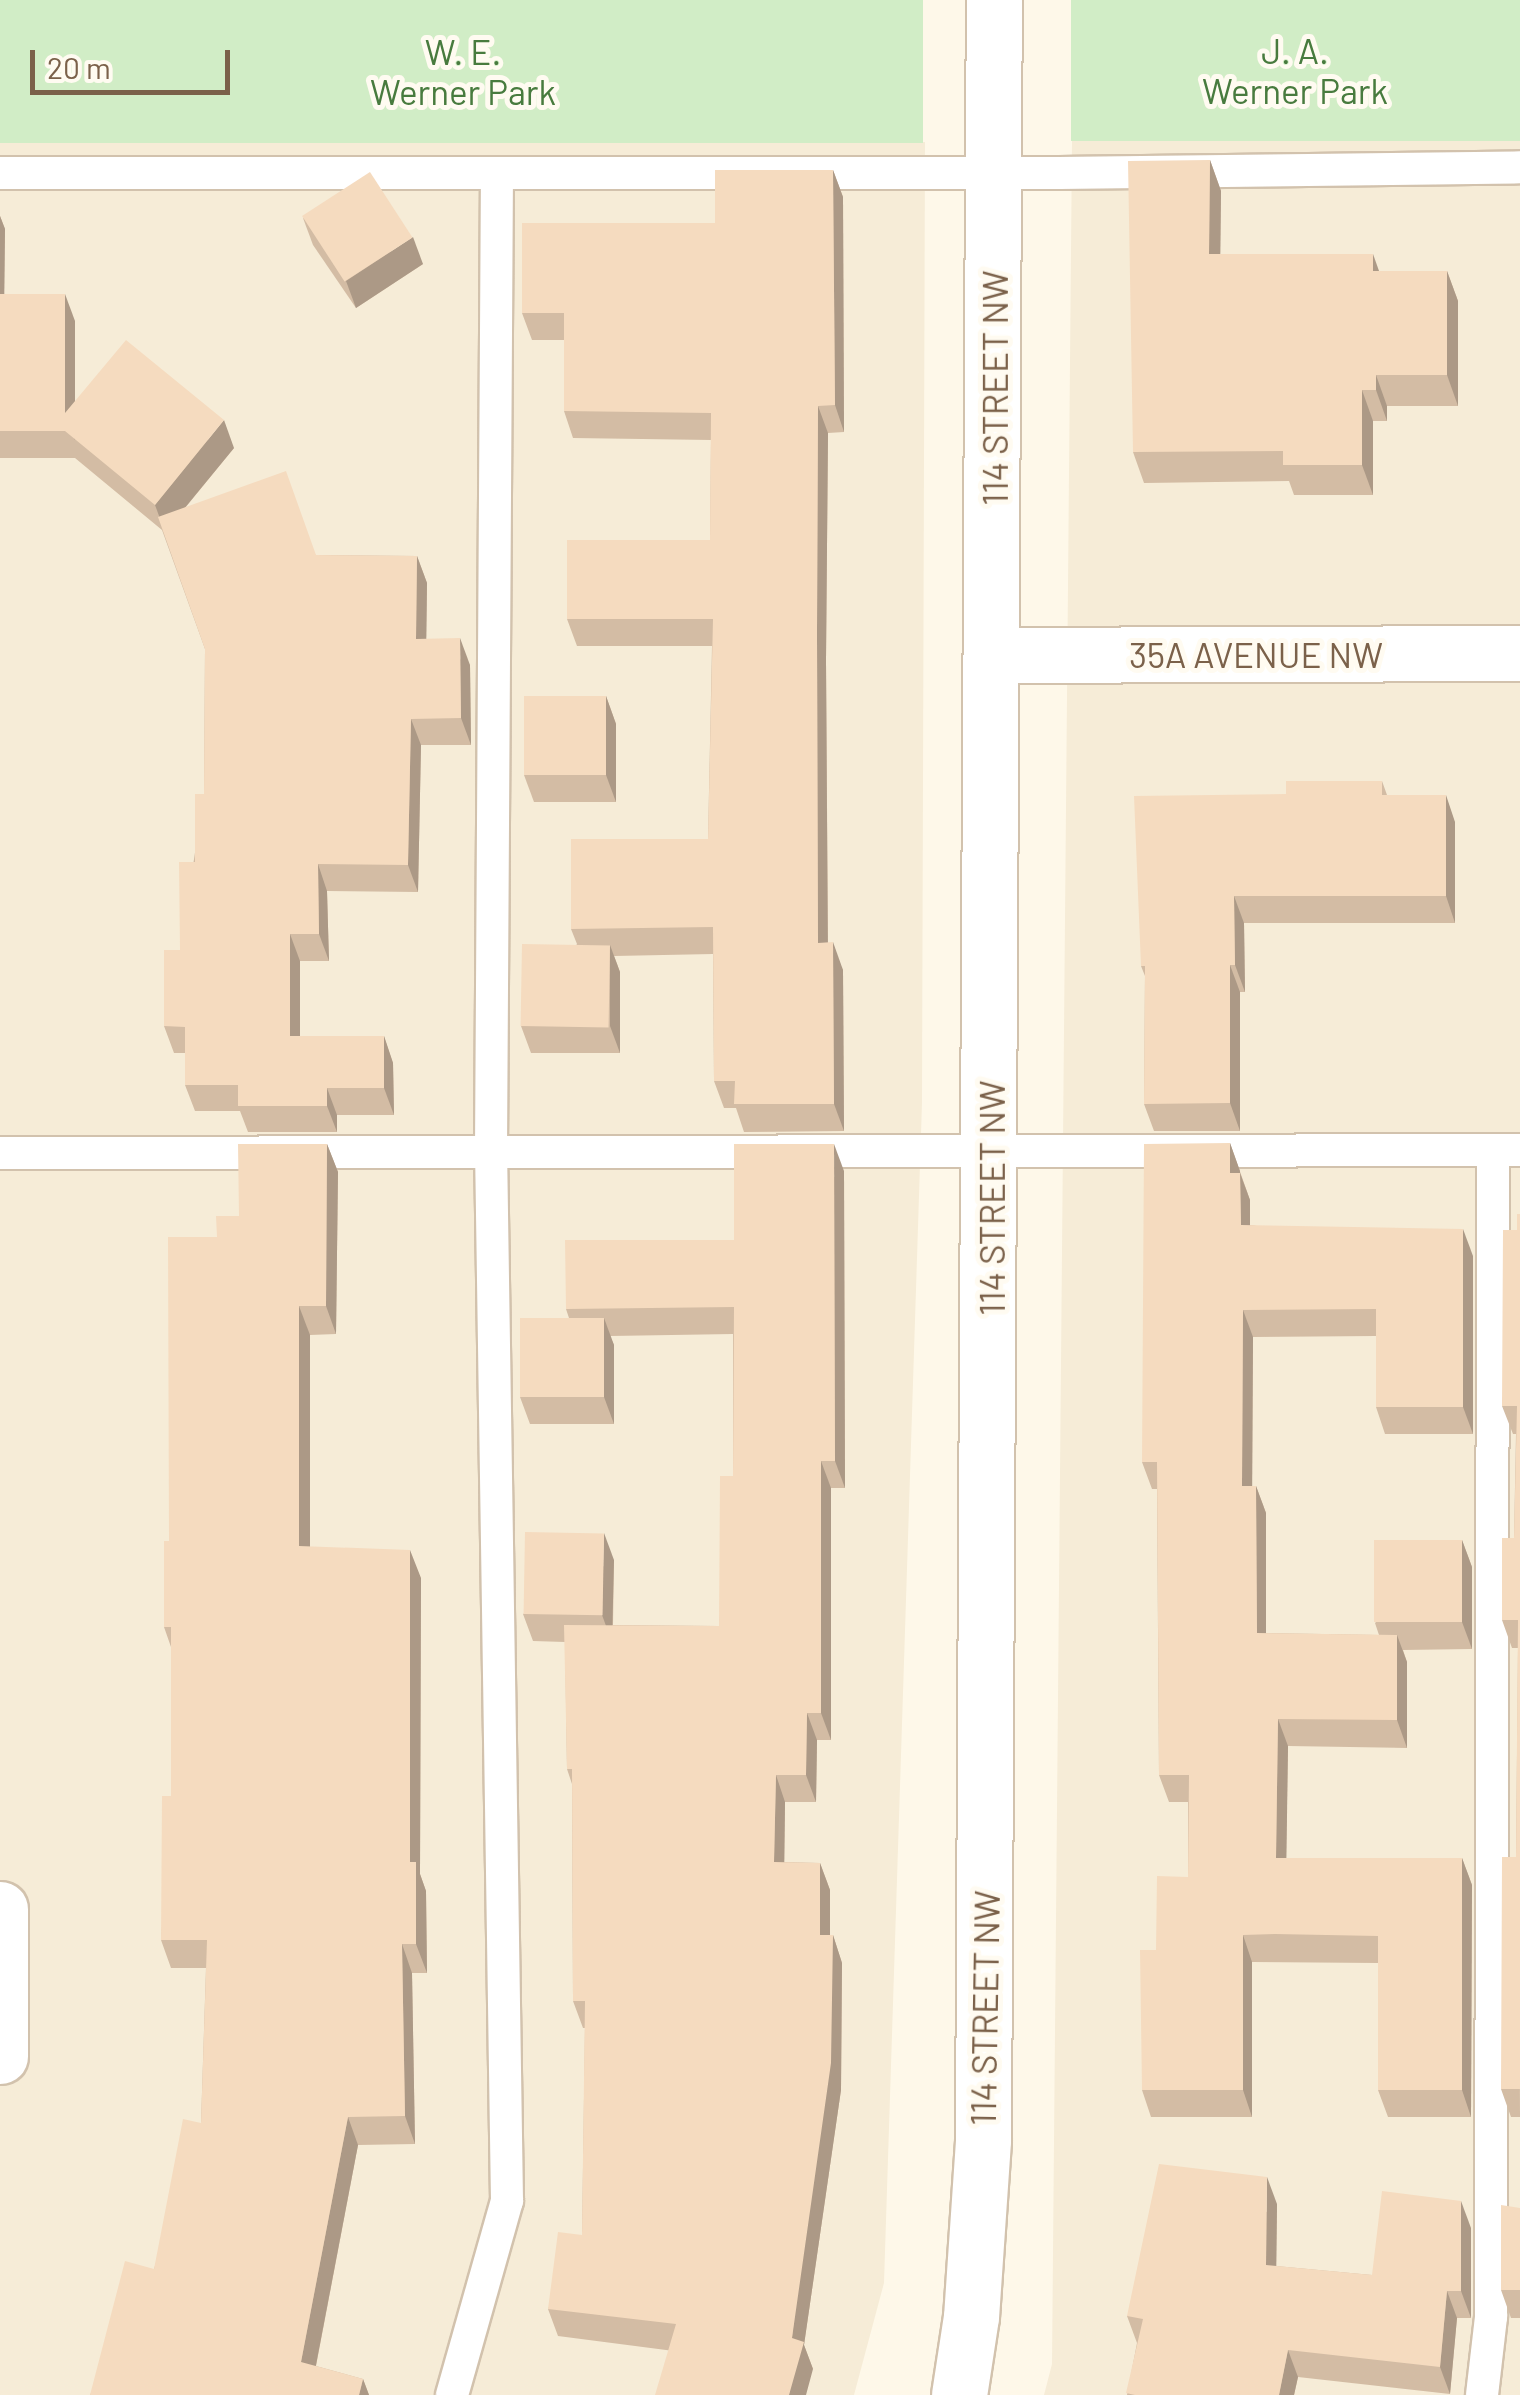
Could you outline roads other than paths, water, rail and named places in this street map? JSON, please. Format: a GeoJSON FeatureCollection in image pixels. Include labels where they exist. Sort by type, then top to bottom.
{"type":"FeatureCollection","features":[{"type":"Feature","properties":{"kind":"street","name":"114 STREET NW"},"geometry":{"type":"LineString","coordinates":[[959,2395],[972,2317],[983,2139],[994,0]]}},
{"type":"Feature","properties":{"kind":"street","name":"35A AVENUE NW"},"geometry":{"type":"LineString","coordinates":[[992,655],[1520,653]]}},
{"type":"Feature","properties":{"kind":"street"},"geometry":{"type":"LineString","coordinates":[[0,1909],[0,2056]]}},
{"type":"Feature","properties":{"kind":"lane"},"geometry":{"type":"LineString","coordinates":[[0,173],[995,173],[1520,166]]}},
{"type":"Feature","properties":{"kind":"lane"},"geometry":{"type":"LineString","coordinates":[[452,2395],[506,2201],[491,1151],[497,173]]}},
{"type":"Feature","properties":{"kind":"lane"},"geometry":{"type":"LineString","coordinates":[[0,1154],[1507,1150],[1491,2317],[1482,2395]]}},
{"type":"Feature","properties":{"kind":"park label","name":"J. A. Werner Park"},"geometry":{"type":"Point","coordinates":[1295,70]}},
{"type":"Feature","properties":{"kind":"park label","name":"W. E. Werner Park"},"geometry":{"type":"Point","coordinates":[463,71]}}]}
